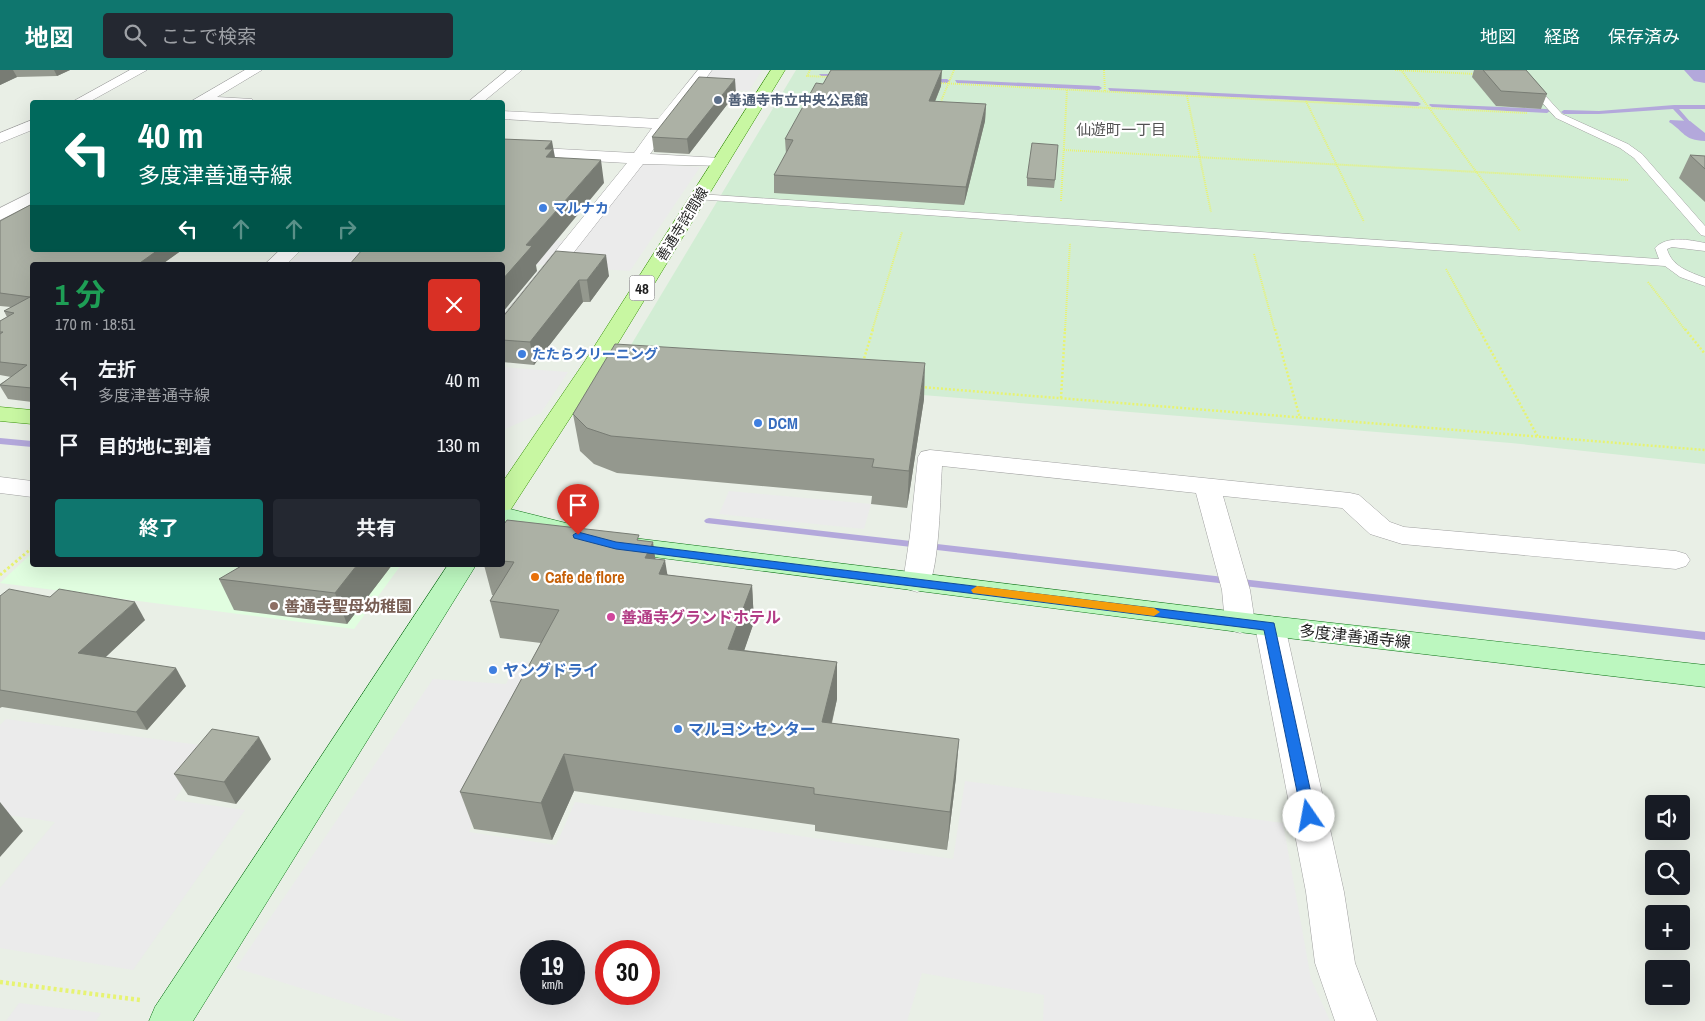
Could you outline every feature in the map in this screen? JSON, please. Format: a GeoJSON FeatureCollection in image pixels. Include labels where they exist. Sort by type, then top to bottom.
{"type":"FeatureCollection","features":[{"type":"Feature","properties":{"kind":"main road","name":"善通寺詫間線"},"geometry":{"type":"LineString","coordinates":[[505,498],[699,197],[778,70]]}},
{"type":"Feature","properties":{"kind":"main road"},"geometry":{"type":"LineString","coordinates":[[0,414],[30,417]]}},
{"type":"Feature","properties":{"kind":"main road","name":"多度津善通寺線"},"geometry":{"type":"LineString","coordinates":[[505,516],[616,545],[1255,625],[1705,676]]}},
{"type":"Feature","properties":{"kind":"main road"},"geometry":{"type":"LineString","coordinates":[[175,1013],[461,567]]}},
{"type":"Feature","properties":{"kind":"street"},"geometry":{"type":"LineString","coordinates":[[83,100],[140,70]]}},
{"type":"Feature","properties":{"kind":"street"},"geometry":{"type":"LineString","coordinates":[[202,100],[255,70]]}},
{"type":"Feature","properties":{"kind":"street"},"geometry":{"type":"LineString","coordinates":[[478,100],[515,70]]}},
{"type":"Feature","properties":{"kind":"street"},"geometry":{"type":"LineString","coordinates":[[505,326],[639,158],[662,124],[705,70]]}},
{"type":"Feature","properties":{"kind":"street"},"geometry":{"type":"LineString","coordinates":[[505,115],[662,124]]}},
{"type":"Feature","properties":{"kind":"street"},"geometry":{"type":"LineString","coordinates":[[8,118],[30,120]]}},
{"type":"Feature","properties":{"kind":"street"},"geometry":{"type":"LineString","coordinates":[[0,138],[30,126]]}},
{"type":"Feature","properties":{"kind":"street"},"geometry":{"type":"LineString","coordinates":[[505,150],[720,162]]}},
{"type":"Feature","properties":{"kind":"street"},"geometry":{"type":"LineString","coordinates":[[0,215],[30,197]]}},
{"type":"Feature","properties":{"kind":"street"},"geometry":{"type":"LineString","coordinates":[[918,582],[930,458],[1350,501],[1380,528],[1402,535],[1676,560]]}},
{"type":"Feature","properties":{"kind":"street"},"geometry":{"type":"LineString","coordinates":[[0,485],[30,489]]}},
{"type":"Feature","properties":{"kind":"street"},"geometry":{"type":"LineString","coordinates":[[1207,486],[1234,581],[1255,625],[1325,892],[1335,963],[1356,1021]]}},
{"type":"Feature","properties":{"kind":"lane"},"geometry":{"type":"LineString","coordinates":[[1521,73],[1558,115],[1624,146],[1638,156],[1705,233]]}},
{"type":"Feature","properties":{"kind":"lane"},"geometry":{"type":"LineString","coordinates":[[699,197],[1667,263]]}},
{"type":"Feature","properties":{"kind":"lane"},"geometry":{"type":"LineString","coordinates":[[1705,247],[1690,244],[1667,244],[1661,248],[1667,263],[1674,269],[1705,282]]}},
{"type":"Feature","properties":{"kind":"path"},"geometry":{"type":"LineString","coordinates":[[810,70],[807,76],[835,78]]}},
{"type":"Feature","properties":{"kind":"path"},"geometry":{"type":"LineString","coordinates":[[937,110],[950,84],[954,70]]}},
{"type":"Feature","properties":{"kind":"path"},"geometry":{"type":"LineString","coordinates":[[1104,70],[1105,92]]}},
{"type":"Feature","properties":{"kind":"path"},"geometry":{"type":"LineString","coordinates":[[1395,70],[1521,73]]}},
{"type":"Feature","properties":{"kind":"path"},"geometry":{"type":"LineString","coordinates":[[1401,70],[1537,254]]}},
{"type":"Feature","properties":{"kind":"path"},"geometry":{"type":"LineString","coordinates":[[930,83],[1558,115]]}},
{"type":"Feature","properties":{"kind":"path"},"geometry":{"type":"LineString","coordinates":[[1061,398],[1066,222],[1064,150],[1066,90]]}},
{"type":"Feature","properties":{"kind":"path"},"geometry":{"type":"LineString","coordinates":[[1186,96],[1215,232]]}},
{"type":"Feature","properties":{"kind":"path"},"geometry":{"type":"LineString","coordinates":[[1306,101],[1374,243]]}},
{"type":"Feature","properties":{"kind":"path"},"geometry":{"type":"LineString","coordinates":[[1064,150],[1661,182]]}},
{"type":"Feature","properties":{"kind":"path"},"geometry":{"type":"LineString","coordinates":[[863,363],[909,212]]}},
{"type":"Feature","properties":{"kind":"path"},"geometry":{"type":"LineString","coordinates":[[1248,234],[1300,418]]}},
{"type":"Feature","properties":{"kind":"path"},"geometry":{"type":"LineString","coordinates":[[1433,247],[1538,437]]}},
{"type":"Feature","properties":{"kind":"path"},"geometry":{"type":"LineString","coordinates":[[1630,260],[1705,354]]}},
{"type":"Feature","properties":{"kind":"path"},"geometry":{"type":"LineString","coordinates":[[916,387],[1705,450]]}},
{"type":"Feature","properties":{"kind":"path"},"geometry":{"type":"LineString","coordinates":[[0,575],[30,550]]}},
{"type":"Feature","properties":{"kind":"path"},"geometry":{"type":"LineString","coordinates":[[0,982],[175,1013]]}},
{"type":"Feature","properties":{"kind":"shaded area"},"geometry":{"type":"Polygon","coordinates":[[[712,70],[762,70],[749,91],[698,88],[712,70]]]}},
{"type":"Feature","properties":{"kind":"shaded area"},"geometry":{"type":"Polygon","coordinates":[[[796,70],[1694,70],[1705,77],[1705,464],[1511,443],[616,370],[796,70]]]}},
{"type":"Feature","properties":{"kind":"shaded area"},"geometry":{"type":"Polygon","coordinates":[[[1670,120],[1690,121],[1705,133],[1705,141],[1688,137],[1669,122],[1670,120]]]}},
{"type":"Feature","properties":{"kind":"shaded area"},"geometry":{"type":"Polygon","coordinates":[[[628,163],[700,167],[630,271],[394,255],[396,252],[505,252],[505,237],[566,241],[628,163]]]}},
{"type":"Feature","properties":{"kind":"shaded area"},"geometry":{"type":"Polygon","coordinates":[[[303,252],[378,254],[369,262],[291,262],[303,252]]]}},
{"type":"Feature","properties":{"kind":"shaded area"},"geometry":{"type":"Polygon","coordinates":[[[505,367],[568,372],[541,413],[505,429],[505,367]]]}},
{"type":"Feature","properties":{"kind":"shaded area"},"geometry":{"type":"Polygon","coordinates":[[[729,491],[871,504],[864,529],[719,514],[729,491]]]}},
{"type":"Feature","properties":{"kind":"shaded area","name":"善通寺聖母幼稚園"},"geometry":{"type":"Polygon","coordinates":[[[30,555],[30,567],[400,567],[354,629],[0,583],[30,555]]]}},
{"type":"Feature","properties":{"kind":"shaded area"},"geometry":{"type":"Polygon","coordinates":[[[517,662],[549,664],[469,832],[556,845],[575,802],[953,859],[965,781],[1283,823],[1311,979],[1330,1021],[1043,1021],[1044,995],[922,973],[907,1021],[406,1021],[236,968],[433,679],[506,684],[517,662]]]}},
{"type":"Feature","properties":{"kind":"shaded area"},"geometry":{"type":"Polygon","coordinates":[[[6,719],[214,747],[174,800],[245,810],[133,970],[0,948],[0,888],[55,822],[0,814],[0,725],[6,719]]]}},
{"type":"Feature","properties":{"kind":"shaded area"},"geometry":{"type":"Polygon","coordinates":[[[19,1003],[101,1013],[96,1021],[6,1021],[19,1003]]]}},
{"type":"Feature","properties":{"kind":"building"},"geometry":{"type":"Polygon","coordinates":[[[831,70],[942,70],[929,101],[986,104],[966,187],[774,175],[793,140],[785,139],[816,83],[823,84],[831,70]]]}},
{"type":"Feature","properties":{"kind":"building"},"geometry":{"type":"Polygon","coordinates":[[[1483,70],[1526,70],[1547,94],[1501,91],[1483,70]]]}},
{"type":"Feature","properties":{"kind":"building"},"geometry":{"type":"Polygon","coordinates":[[[699,77],[735,79],[687,139],[652,137],[699,77]]]}},
{"type":"Feature","properties":{"kind":"building"},"geometry":{"type":"Polygon","coordinates":[[[505,139],[552,141],[545,149],[553,149],[546,157],[601,160],[526,245],[532,246],[505,277],[505,262],[352,262],[360,252],[505,252],[505,139]]]}},
{"type":"Feature","properties":{"kind":"building"},"geometry":{"type":"Polygon","coordinates":[[[1032,143],[1058,145],[1055,180],[1027,178],[1032,143]]]}},
{"type":"Feature","properties":{"kind":"building"},"geometry":{"type":"Polygon","coordinates":[[[1690,155],[1705,156],[1705,169],[1690,155]]]}},
{"type":"Feature","properties":{"kind":"building"},"geometry":{"type":"Polygon","coordinates":[[[30,205],[30,252],[155,252],[141,262],[30,262],[30,297],[0,293],[0,221],[30,205]]]}},
{"type":"Feature","properties":{"kind":"building"},"geometry":{"type":"Polygon","coordinates":[[[556,251],[606,255],[587,280],[579,280],[530,342],[505,340],[505,314],[556,251]]]}},
{"type":"Feature","properties":{"kind":"building"},"geometry":{"type":"Polygon","coordinates":[[[30,297],[30,388],[0,385],[27,365],[0,362],[0,334],[3,332],[0,332],[0,321],[14,313],[4,311],[30,297]]]}},
{"type":"Feature","properties":{"kind":"building","name":"DCM"},"geometry":{"type":"Polygon","coordinates":[[[615,344],[925,363],[909,471],[872,467],[874,459],[611,436],[587,428],[573,414],[615,344]]]}},
{"type":"Feature","properties":{"kind":"building"},"geometry":{"type":"Polygon","coordinates":[[[507,520],[639,535],[637,540],[653,542],[645,558],[665,560],[659,574],[752,585],[728,649],[837,662],[822,722],[959,739],[950,812],[814,794],[814,788],[564,754],[541,803],[460,792],[559,610],[490,601],[514,562],[505,561],[505,523],[507,520]]]}},
{"type":"Feature","properties":{"kind":"building"},"geometry":{"type":"Polygon","coordinates":[[[240,567],[355,567],[335,593],[219,579],[240,567]]]}},
{"type":"Feature","properties":{"kind":"building"},"geometry":{"type":"Polygon","coordinates":[[[9,589],[50,597],[59,589],[135,602],[78,653],[176,668],[136,712],[0,690],[0,596],[9,589]]]}},
{"type":"Feature","properties":{"kind":"building"},"geometry":{"type":"Polygon","coordinates":[[[212,729],[259,737],[224,782],[174,774],[212,729]]]}},
{"type":"Feature","properties":{"kind":"waterway"},"geometry":{"type":"LineString","coordinates":[[1699,70],[1705,74]]}},
{"type":"Feature","properties":{"kind":"waterway"},"geometry":{"type":"LineString","coordinates":[[821,75],[840,75]]}},
{"type":"Feature","properties":{"kind":"waterway"},"geometry":{"type":"LineString","coordinates":[[929,80],[947,81]]}},
{"type":"Feature","properties":{"kind":"waterway"},"geometry":{"type":"LineString","coordinates":[[957,81],[1099,88]]}},
{"type":"Feature","properties":{"kind":"waterway"},"geometry":{"type":"LineString","coordinates":[[1110,89],[1418,104]]}},
{"type":"Feature","properties":{"kind":"waterway"},"geometry":{"type":"LineString","coordinates":[[1432,105],[1547,111]]}},
{"type":"Feature","properties":{"kind":"waterway"},"geometry":{"type":"LineString","coordinates":[[1675,108],[1705,107]]}},
{"type":"Feature","properties":{"kind":"waterway"},"geometry":{"type":"LineString","coordinates":[[1564,112],[1582,113],[1675,108]]}},
{"type":"Feature","properties":{"kind":"waterway"},"geometry":{"type":"LineString","coordinates":[[1675,108],[1689,124]]}},
{"type":"Feature","properties":{"kind":"waterway"},"geometry":{"type":"LineString","coordinates":[[0,441],[30,444]]}},
{"type":"Feature","properties":{"kind":"waterway"},"geometry":{"type":"LineString","coordinates":[[709,521],[1705,636]]}},
{"type":"Feature","properties":{"kind":"slow traffic"},"geometry":{"type":"LineString","coordinates":[[977,590],[1154,612]]}},
{"type":"Feature","properties":{"kind":"place","name":"善通寺市立中央公民館"},"geometry":{"type":"Point","coordinates":[718,100]}},
{"type":"Feature","properties":{"kind":"place","name":"マルナカ"},"geometry":{"type":"Point","coordinates":[543,208]}},
{"type":"Feature","properties":{"kind":"place","name":"たたらクリーニング"},"geometry":{"type":"Point","coordinates":[522,354]}},
{"type":"Feature","properties":{"kind":"place","name":"DCM"},"geometry":{"type":"Point","coordinates":[758,423]}},
{"type":"Feature","properties":{"kind":"place","name":"Cafe de flore"},"geometry":{"type":"Point","coordinates":[535,577]}},
{"type":"Feature","properties":{"kind":"place","name":"善通寺聖母幼稚園"},"geometry":{"type":"Point","coordinates":[274,606]}},
{"type":"Feature","properties":{"kind":"place","name":"善通寺グランドホテル"},"geometry":{"type":"Point","coordinates":[611,617]}},
{"type":"Feature","properties":{"kind":"place","name":"ヤングドライ"},"geometry":{"type":"Point","coordinates":[493,670]}},
{"type":"Feature","properties":{"kind":"place","name":"マルヨシセンター"},"geometry":{"type":"Point","coordinates":[678,729]}},
{"type":"Feature","properties":{"kind":"district","name":"仙遊町一丁目"},"geometry":{"type":"Point","coordinates":[1121,129]}},
{"type":"Feature","properties":{"kind":"route"},"geometry":{"type":"LineString","coordinates":[[578,535],[616,545],[1270,626],[1309,816]]}}]}
